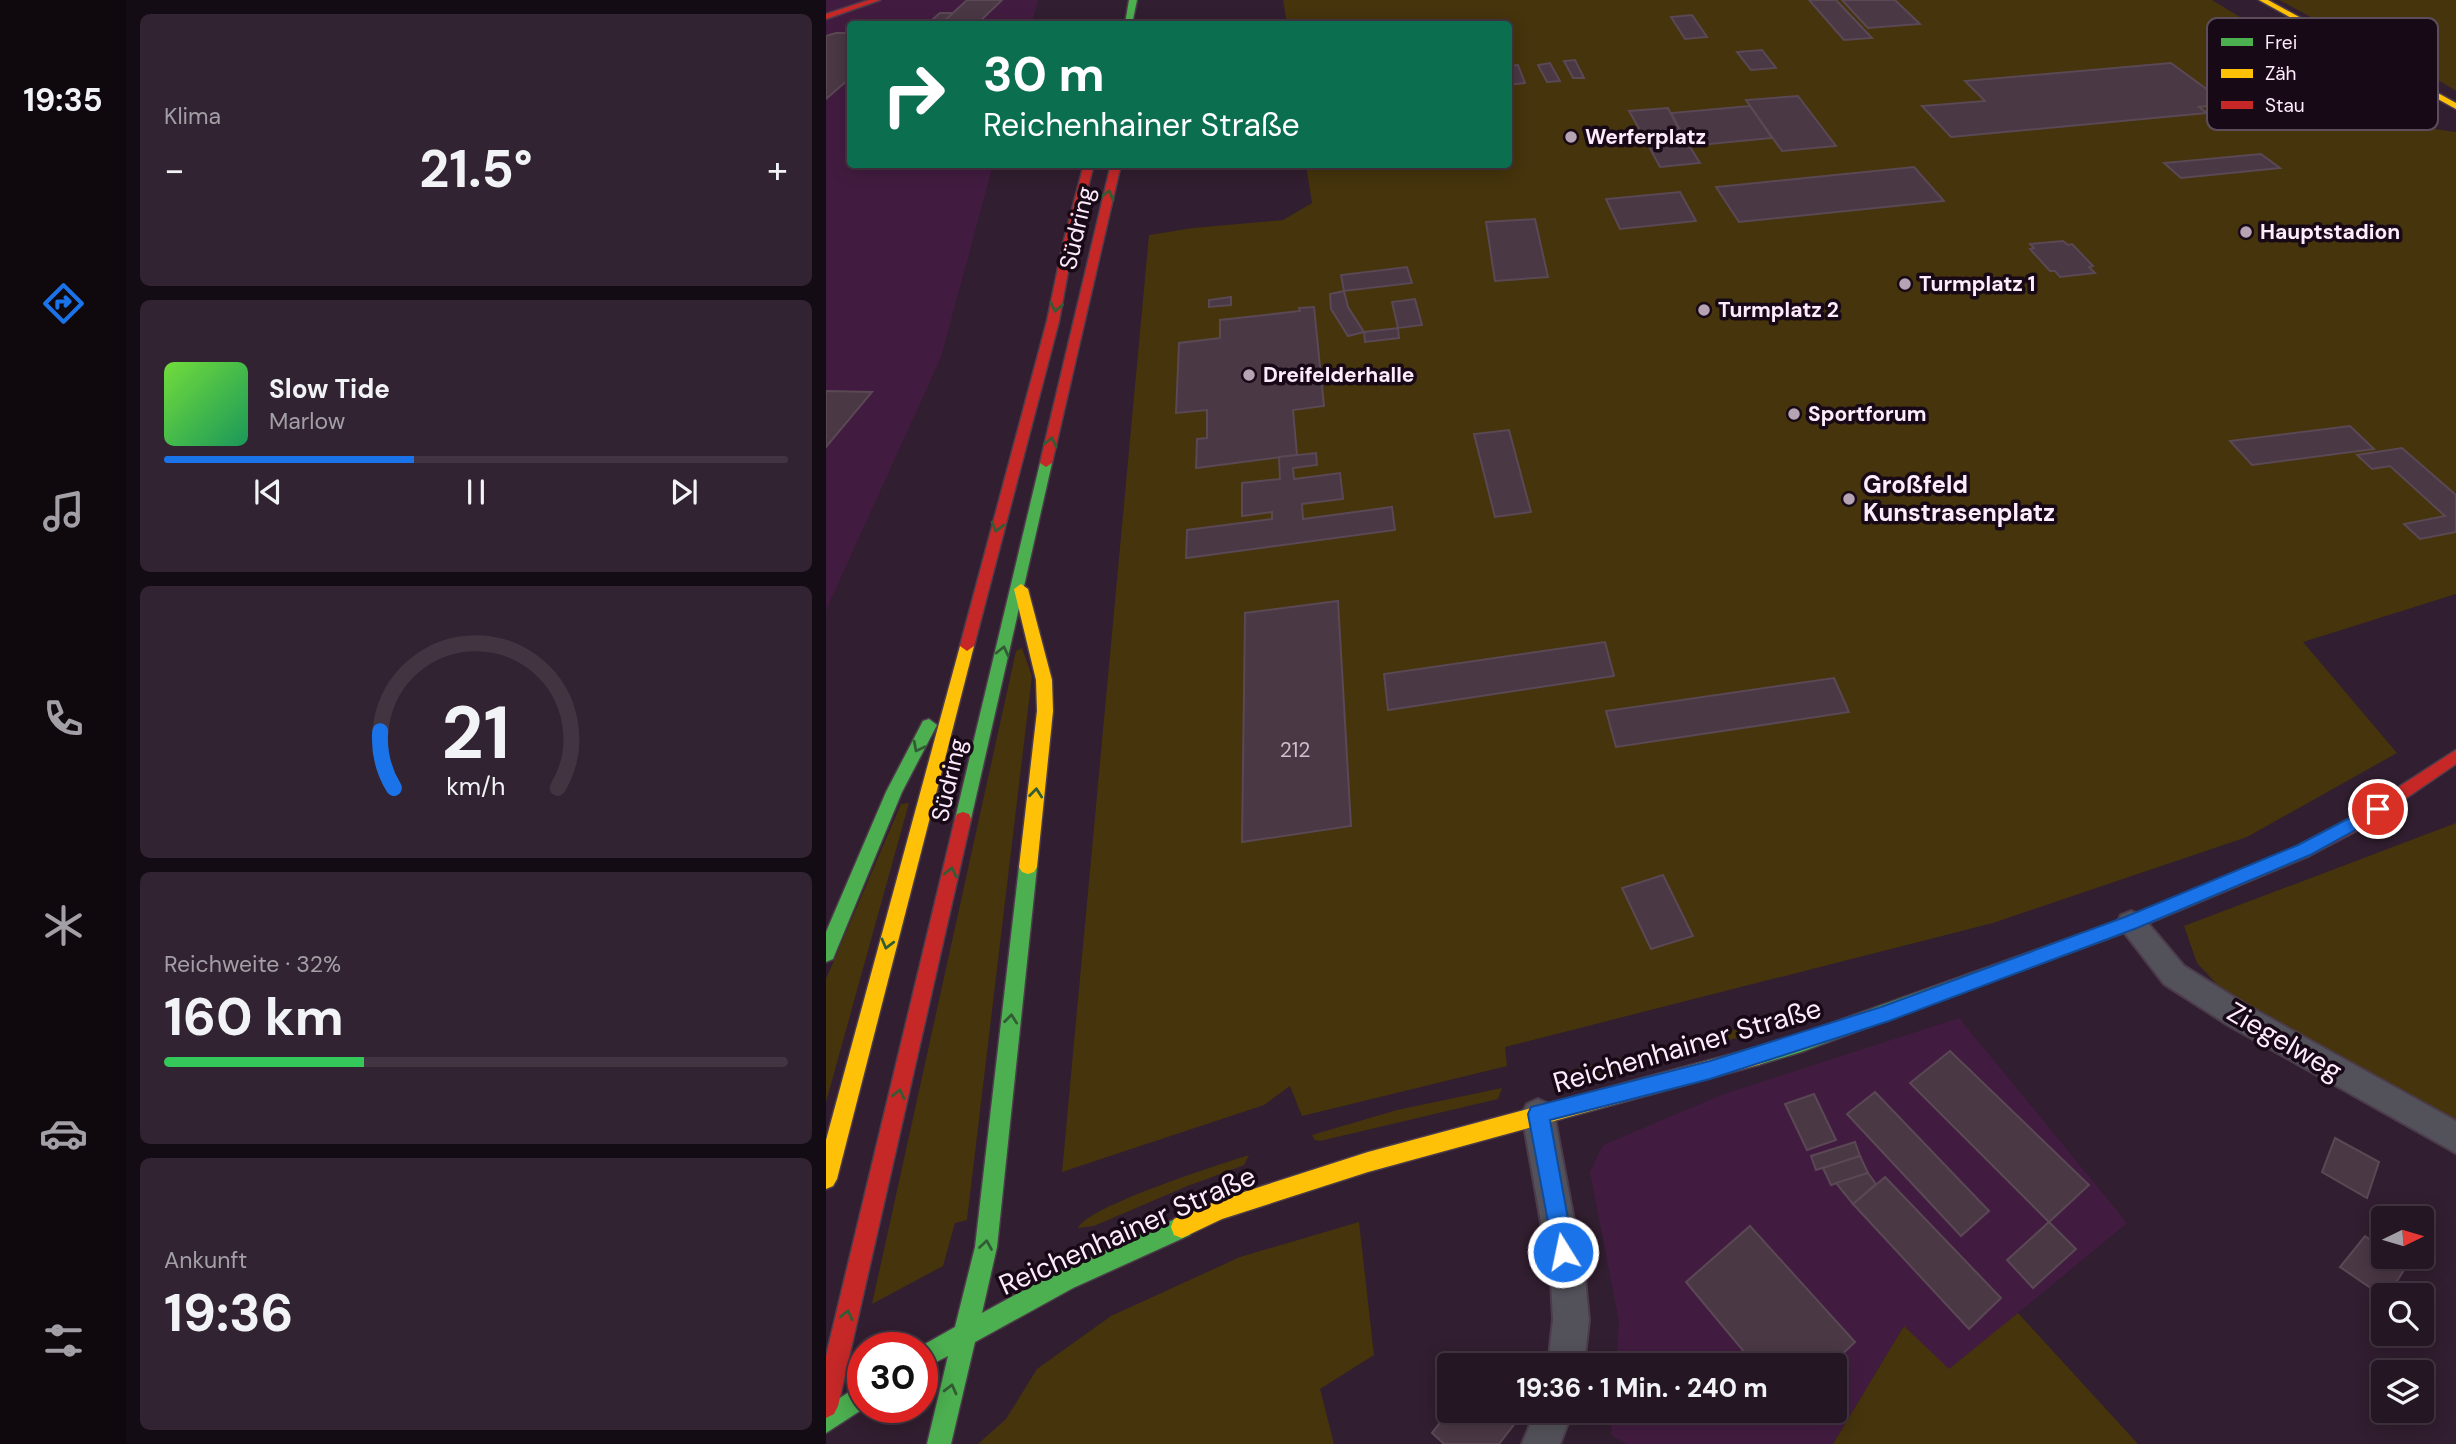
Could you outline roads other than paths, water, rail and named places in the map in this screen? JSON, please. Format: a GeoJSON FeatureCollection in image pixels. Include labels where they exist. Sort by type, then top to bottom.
{"type":"FeatureCollection","features":[{"type":"Feature","properties":{"kind":"main road"},"geometry":{"type":"LineString","coordinates":[[826,17],[876,0]]}},
{"type":"Feature","properties":{"kind":"main road"},"geometry":{"type":"LineString","coordinates":[[2263,0],[2296,18]]}},
{"type":"Feature","properties":{"kind":"main road"},"geometry":{"type":"LineString","coordinates":[[2438,96],[2456,106]]}},
{"type":"Feature","properties":{"kind":"main road","name":"Südring"},"geometry":{"type":"LineString","coordinates":[[826,1179],[1053,321],[1068,244],[1088,168]]}},
{"type":"Feature","properties":{"kind":"main road","name":"Südring"},"geometry":{"type":"LineString","coordinates":[[826,1406],[1114,168]]}},
{"type":"Feature","properties":{"kind":"main road"},"geometry":{"type":"LineString","coordinates":[[939,1444],[986,1247],[1045,711],[1044,680],[1026,617],[1019,580]]}},
{"type":"Feature","properties":{"kind":"main road"},"geometry":{"type":"LineString","coordinates":[[826,954],[894,792],[960,665]]}},
{"type":"Feature","properties":{"kind":"main road","name":"Reichenhainer Straße"},"geometry":{"type":"LineString","coordinates":[[938,1349],[1065,1280],[1219,1210],[1368,1162],[1538,1114],[1710,1070],[1801,1042],[2131,923],[2304,850],[2358,822],[2456,756]]}},
{"type":"Feature","properties":{"kind":"main road"},"geometry":{"type":"LineString","coordinates":[[826,1421],[847,1406]]}},
{"type":"Feature","properties":{"kind":"street","name":"Ziegelweg"},"geometry":{"type":"LineString","coordinates":[[2131,923],[2174,975],[2239,1016],[2456,1138]]}},
{"type":"Feature","properties":{"kind":"street"},"geometry":{"type":"LineString","coordinates":[[1538,1114],[1568,1279],[1571,1320],[1567,1353]]}},
{"type":"Feature","properties":{"kind":"street"},"geometry":{"type":"LineString","coordinates":[[1541,1444],[1550,1423]]}},
{"type":"Feature","properties":{"kind":"place","name":"Werferplatz"},"geometry":{"type":"Point","coordinates":[1571,137]}},
{"type":"Feature","properties":{"kind":"place","name":"Hauptstadion"},"geometry":{"type":"Point","coordinates":[2246,232]}},
{"type":"Feature","properties":{"kind":"place","name":"Turmplatz 1"},"geometry":{"type":"Point","coordinates":[1905,284]}},
{"type":"Feature","properties":{"kind":"place","name":"Turmplatz 2"},"geometry":{"type":"Point","coordinates":[1704,310]}},
{"type":"Feature","properties":{"kind":"place","name":"Dreifelderhalle"},"geometry":{"type":"Point","coordinates":[1249,375]}},
{"type":"Feature","properties":{"kind":"place","name":"Sportforum"},"geometry":{"type":"Point","coordinates":[1794,414]}},
{"type":"Feature","properties":{"kind":"place","name":"Großfeld Kunstrasenplatz"},"geometry":{"type":"Point","coordinates":[1849,499]}}]}
